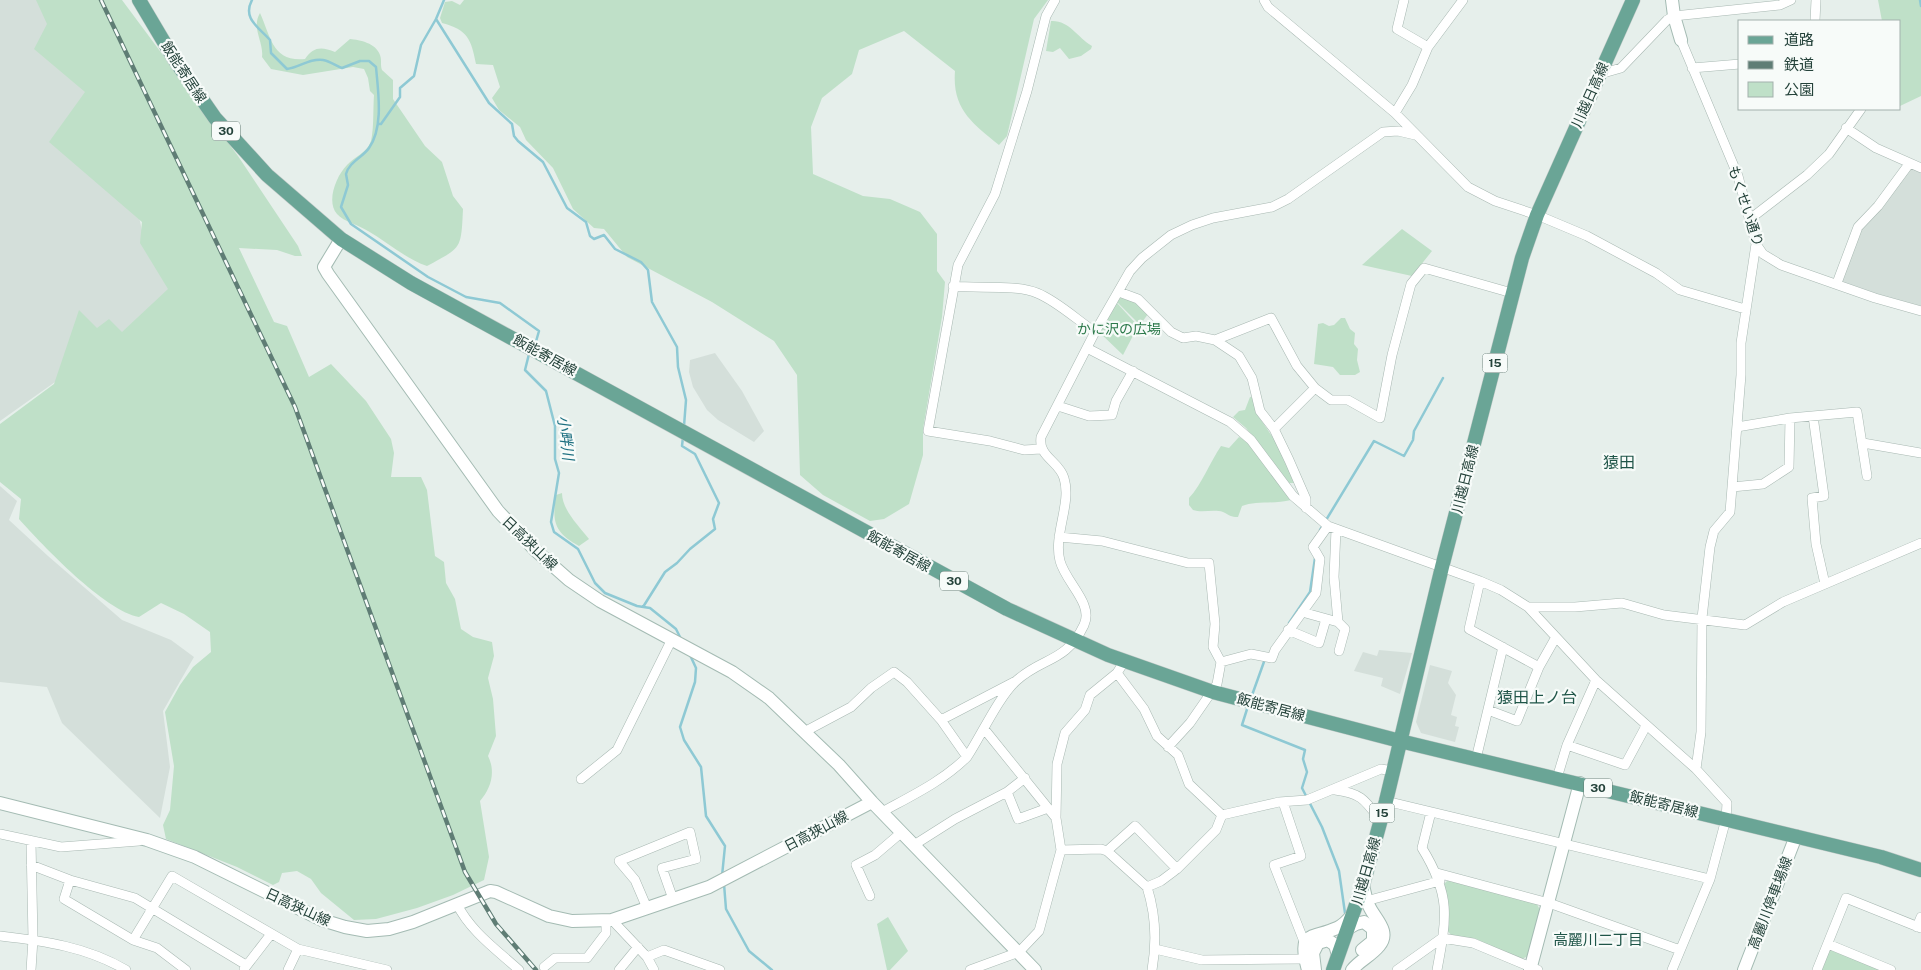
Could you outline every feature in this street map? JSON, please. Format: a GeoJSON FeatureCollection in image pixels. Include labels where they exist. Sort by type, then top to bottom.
{"type":"FeatureCollection","features":[{"type":"Feature","properties":{"kind":"main road","name":"飯能寄居線"},"geometry":{"type":"LineString","coordinates":[[139,0],[174,59],[215,118],[267,175],[340,239],[411,283],[938,572],[1007,609],[1076,642],[1121,668],[1400,741],[1881,857],[1921,870]]}},
{"type":"Feature","properties":{"kind":"main road","name":"川越日高線"},"geometry":{"type":"LineString","coordinates":[[1334,970],[1363,885],[1386,801],[1442,567],[1512,293],[1537,215],[1633,0]]}},
{"type":"Feature","properties":{"kind":"main road","name":"もくせい通り"},"geometry":{"type":"LineString","coordinates":[[1672,0],[1674,16],[1681,40]]}},
{"type":"Feature","properties":{"kind":"main road","name":"日高狭山線"},"geometry":{"type":"LineString","coordinates":[[0,803],[147,840],[195,857],[322,920],[367,931],[389,929],[413,922],[490,891],[548,916],[572,921],[609,920],[673,899],[723,879],[872,802],[806,731],[753,686],[693,650],[600,601],[569,580],[535,550],[498,511],[328,274],[324,266],[340,239]]}},
{"type":"Feature","properties":{"kind":"main road"},"geometry":{"type":"LineString","coordinates":[[1533,969],[1580,783]]}},
{"type":"Feature","properties":{"kind":"main road"},"geometry":{"type":"LineString","coordinates":[[872,802],[1035,970]]}},
{"type":"Feature","properties":{"kind":"main road","name":"高麗川停車場線"},"geometry":{"type":"LineString","coordinates":[[1744,970],[1796,836]]}},
{"type":"Feature","properties":{"kind":"main road"},"geometry":{"type":"LineString","coordinates":[[1352,970],[1361,960],[1380,946],[1383,940],[1382,925],[1366,901],[1363,885]]}},
{"type":"Feature","properties":{"kind":"main road"},"geometry":{"type":"LineString","coordinates":[[1306,964],[1305,944],[1314,934],[1338,927],[1352,916]]}},
{"type":"Feature","properties":{"kind":"main road"},"geometry":{"type":"LineString","coordinates":[[1345,970],[1349,960],[1368,946],[1374,935],[1373,929],[1364,922],[1356,924],[1347,930]]}},
{"type":"Feature","properties":{"kind":"main road"},"geometry":{"type":"LineString","coordinates":[[1315,970],[1313,953],[1318,943],[1328,940],[1332,943],[1338,955]]}},
{"type":"Feature","properties":{"kind":"street"},"geometry":{"type":"LineString","coordinates":[[1041,449],[1033,451],[1024,450],[990,441],[928,431],[958,266],[995,194],[1028,91],[1046,16],[1055,0]]}},
{"type":"Feature","properties":{"kind":"street"},"geometry":{"type":"LineString","coordinates":[[1264,0],[1268,7],[1395,113],[1468,188],[1495,202],[1537,215],[1617,252],[1680,290],[1745,309]]}},
{"type":"Feature","properties":{"kind":"street"},"geometry":{"type":"LineString","coordinates":[[1404,0],[1397,29],[1428,47]]}},
{"type":"Feature","properties":{"kind":"street"},"geometry":{"type":"LineString","coordinates":[[1395,113],[1412,85],[1428,47],[1463,0]]}},
{"type":"Feature","properties":{"kind":"street"},"geometry":{"type":"LineString","coordinates":[[1600,74],[1620,68],[1667,20],[1674,16],[1780,4],[1791,0]]}},
{"type":"Feature","properties":{"kind":"street"},"geometry":{"type":"LineString","coordinates":[[1815,20],[1816,0]]}},
{"type":"Feature","properties":{"kind":"street","name":"もくせい通り"},"geometry":{"type":"LineString","coordinates":[[1681,40],[1738,176],[1756,244],[1763,254],[1775,262],[1875,298],[1921,311]]}},
{"type":"Feature","properties":{"kind":"street"},"geometry":{"type":"LineString","coordinates":[[1692,68],[1738,64]]}},
{"type":"Feature","properties":{"kind":"street"},"geometry":{"type":"LineString","coordinates":[[1750,219],[1830,154],[1846,128],[1860,110]]}},
{"type":"Feature","properties":{"kind":"street"},"geometry":{"type":"LineString","coordinates":[[1846,128],[1876,148],[1921,168]]}},
{"type":"Feature","properties":{"kind":"street"},"geometry":{"type":"LineString","coordinates":[[941,720],[1017,681],[1068,650],[1076,642],[1086,622],[1086,608],[1083,600],[1067,580],[1060,560],[1059,537],[1065,492],[1064,478],[1041,449],[1041,437],[1094,332],[1130,271],[1142,258],[1171,235],[1213,218],[1250,212],[1280,203],[1383,132],[1398,131],[1415,134]]}},
{"type":"Feature","properties":{"kind":"street"},"geometry":{"type":"LineString","coordinates":[[1837,283],[1858,227],[1878,206],[1909,164]]}},
{"type":"Feature","properties":{"kind":"street"},"geometry":{"type":"LineString","coordinates":[[1696,769],[1702,720],[1702,618],[1710,547],[1714,531],[1730,512],[1741,343],[1756,244]]}},
{"type":"Feature","properties":{"kind":"street"},"geometry":{"type":"LineString","coordinates":[[1215,340],[1271,318],[1297,366],[1315,388],[1331,400],[1348,400],[1380,418],[1392,356],[1411,284],[1424,268],[1512,293]]}},
{"type":"Feature","properties":{"kind":"street"},"geometry":{"type":"LineString","coordinates":[[953,286],[965,288],[976,286],[1038,293],[1094,332]]}},
{"type":"Feature","properties":{"kind":"street"},"geometry":{"type":"LineString","coordinates":[[1119,292],[1138,299],[1171,332],[1184,338],[1196,336],[1215,340],[1239,356],[1252,378],[1260,411],[1274,429],[1306,498],[1306,508]]}},
{"type":"Feature","properties":{"kind":"street"},"geometry":{"type":"LineString","coordinates":[[1087,348],[1239,428],[1306,508],[1332,527],[1480,581],[1501,590],[1528,607],[1596,680],[1696,769],[1727,803],[1726,819],[1710,879],[1672,970]]}},
{"type":"Feature","properties":{"kind":"street"},"geometry":{"type":"LineString","coordinates":[[1058,406],[1089,416],[1112,415],[1116,401],[1133,371]]}},
{"type":"Feature","properties":{"kind":"street"},"geometry":{"type":"LineString","coordinates":[[1274,429],[1315,388]]}},
{"type":"Feature","properties":{"kind":"street"},"geometry":{"type":"LineString","coordinates":[[1737,427],[1790,418],[1857,412],[1867,476]]}},
{"type":"Feature","properties":{"kind":"street"},"geometry":{"type":"LineString","coordinates":[[1813,416],[1824,496],[1812,498],[1816,544],[1824,584]]}},
{"type":"Feature","properties":{"kind":"street"},"geometry":{"type":"LineString","coordinates":[[1732,487],[1763,484],[1789,467],[1790,418]]}},
{"type":"Feature","properties":{"kind":"street"},"geometry":{"type":"LineString","coordinates":[[1863,444],[1921,453]]}},
{"type":"Feature","properties":{"kind":"street"},"geometry":{"type":"LineString","coordinates":[[1221,662],[1251,654],[1268,657],[1316,593],[1320,559],[1313,547],[1332,527]]}},
{"type":"Feature","properties":{"kind":"street"},"geometry":{"type":"LineString","coordinates":[[1332,527],[1338,622]]}},
{"type":"Feature","properties":{"kind":"street"},"geometry":{"type":"LineString","coordinates":[[1059,537],[1102,541],[1188,563],[1209,563],[1210,590],[1215,624],[1213,647],[1221,662],[1217,684],[1190,723],[1168,746]]}},
{"type":"Feature","properties":{"kind":"street"},"geometry":{"type":"LineString","coordinates":[[1528,607],[1575,607],[1622,603],[1664,615],[1702,618],[1745,625],[1783,602],[1921,543]]}},
{"type":"Feature","properties":{"kind":"street"},"geometry":{"type":"LineString","coordinates":[[1480,581],[1468,629],[1539,667]]}},
{"type":"Feature","properties":{"kind":"street"},"geometry":{"type":"LineString","coordinates":[[1302,612],[1338,622],[1345,629],[1339,651]]}},
{"type":"Feature","properties":{"kind":"street"},"geometry":{"type":"LineString","coordinates":[[1288,630],[1319,643],[1326,619]]}},
{"type":"Feature","properties":{"kind":"street"},"geometry":{"type":"LineString","coordinates":[[1488,710],[1517,721],[1539,667],[1556,637]]}},
{"type":"Feature","properties":{"kind":"street"},"geometry":{"type":"LineString","coordinates":[[581,779],[618,750],[675,641]]}},
{"type":"Feature","properties":{"kind":"street"},"geometry":{"type":"LineString","coordinates":[[1476,758],[1503,647]]}},
{"type":"Feature","properties":{"kind":"street"},"geometry":{"type":"LineString","coordinates":[[970,970],[1019,952],[1040,931],[1061,850],[1056,818],[1057,764],[1065,733],[1085,710],[1090,695],[1121,668],[1157,736],[1178,755],[1189,784],[1222,815]]}},
{"type":"Feature","properties":{"kind":"street"},"geometry":{"type":"LineString","coordinates":[[806,731],[851,707],[871,688],[894,672],[907,682],[941,720],[966,757]]}},
{"type":"Feature","properties":{"kind":"street"},"geometry":{"type":"LineString","coordinates":[[1558,778],[1567,745],[1596,680]]}},
{"type":"Feature","properties":{"kind":"street"},"geometry":{"type":"LineString","coordinates":[[882,812],[923,790],[966,757],[985,730],[1004,697],[1017,681]]}},
{"type":"Feature","properties":{"kind":"street"},"geometry":{"type":"LineString","coordinates":[[1567,745],[1625,765],[1646,726]]}},
{"type":"Feature","properties":{"kind":"street"},"geometry":{"type":"LineString","coordinates":[[985,730],[1056,818]]}},
{"type":"Feature","properties":{"kind":"street"},"geometry":{"type":"LineString","coordinates":[[1222,815],[1282,802],[1307,800],[1336,790],[1381,769],[1393,771]]}},
{"type":"Feature","properties":{"kind":"street"},"geometry":{"type":"LineString","coordinates":[[914,845],[1007,792],[1025,778]]}},
{"type":"Feature","properties":{"kind":"street"},"geometry":{"type":"LineString","coordinates":[[1336,790],[1355,792],[1366,801],[1380,820]]}},
{"type":"Feature","properties":{"kind":"street"},"geometry":{"type":"LineString","coordinates":[[1007,792],[1018,819],[1048,808]]}},
{"type":"Feature","properties":{"kind":"street"},"geometry":{"type":"LineString","coordinates":[[1386,801],[1710,879]]}},
{"type":"Feature","properties":{"kind":"street"},"geometry":{"type":"LineString","coordinates":[[1282,802],[1301,856],[1274,865],[1305,944]]}},
{"type":"Feature","properties":{"kind":"street"},"geometry":{"type":"LineString","coordinates":[[1431,812],[1422,848],[1438,877],[1445,903],[1445,926],[1437,970]]}},
{"type":"Feature","properties":{"kind":"street"},"geometry":{"type":"LineString","coordinates":[[1147,887],[1161,881],[1177,869],[1216,830],[1222,815]]}},
{"type":"Feature","properties":{"kind":"street"},"geometry":{"type":"LineString","coordinates":[[1106,851],[1134,826],[1177,869]]}},
{"type":"Feature","properties":{"kind":"street"},"geometry":{"type":"LineString","coordinates":[[647,908],[635,880],[619,862],[690,832],[696,859],[662,868],[673,899]]}},
{"type":"Feature","properties":{"kind":"street"},"geometry":{"type":"LineString","coordinates":[[870,896],[856,865],[875,855],[902,832]]}},
{"type":"Feature","properties":{"kind":"street"},"geometry":{"type":"LineString","coordinates":[[0,834],[61,847],[147,840]]}},
{"type":"Feature","properties":{"kind":"street"},"geometry":{"type":"LineString","coordinates":[[31,842],[34,939],[31,970]]}},
{"type":"Feature","properties":{"kind":"street"},"geometry":{"type":"LineString","coordinates":[[1061,850],[1101,849],[1106,851],[1147,887],[1155,917],[1155,949],[1152,970]]}},
{"type":"Feature","properties":{"kind":"street"},"geometry":{"type":"LineString","coordinates":[[31,865],[70,880],[135,898],[245,968],[271,934]]}},
{"type":"Feature","properties":{"kind":"street"},"geometry":{"type":"LineString","coordinates":[[133,940],[172,876],[298,950],[346,966],[387,970]]}},
{"type":"Feature","properties":{"kind":"street"},"geometry":{"type":"LineString","coordinates":[[1366,901],[1438,877],[1549,903],[1680,950]]}},
{"type":"Feature","properties":{"kind":"street"},"geometry":{"type":"LineString","coordinates":[[70,880],[64,899],[133,940],[157,948],[186,970]]}},
{"type":"Feature","properties":{"kind":"street"},"geometry":{"type":"LineString","coordinates":[[1817,970],[1846,898],[1919,927],[1921,917]]}},
{"type":"Feature","properties":{"kind":"street"},"geometry":{"type":"LineString","coordinates":[[456,904],[463,916],[478,933],[519,970]]}},
{"type":"Feature","properties":{"kind":"street"},"geometry":{"type":"LineString","coordinates":[[544,967],[555,958],[587,958],[606,933],[609,920],[638,947],[647,957],[654,970]]}},
{"type":"Feature","properties":{"kind":"street"},"geometry":{"type":"LineString","coordinates":[[0,936],[34,939],[76,948],[111,961],[126,970]]}},
{"type":"Feature","properties":{"kind":"street"},"geometry":{"type":"LineString","coordinates":[[1397,970],[1442,938],[1473,942],[1533,969]]}},
{"type":"Feature","properties":{"kind":"street"},"geometry":{"type":"LineString","coordinates":[[1828,944],[1891,970]]}},
{"type":"Feature","properties":{"kind":"street"},"geometry":{"type":"LineString","coordinates":[[619,970],[638,947]]}},
{"type":"Feature","properties":{"kind":"street"},"geometry":{"type":"LineString","coordinates":[[1155,949],[1202,960],[1306,964]]}},
{"type":"Feature","properties":{"kind":"street"},"geometry":{"type":"LineString","coordinates":[[288,970],[298,950]]}},
{"type":"Feature","properties":{"kind":"street"},"geometry":{"type":"LineString","coordinates":[[647,957],[664,950],[720,970]]}},
{"type":"Feature","properties":{"kind":"shaded area"},"geometry":{"type":"Polygon","coordinates":[[[0,0],[41,0],[94,89],[139,217],[145,244],[173,292],[127,331],[0,421],[0,0]]]}},
{"type":"Feature","properties":{"kind":"shaded area"},"geometry":{"type":"Polygon","coordinates":[[[1909,167],[1921,172],[1921,306],[1881,295],[1839,280],[1860,228],[1909,167]]]}},
{"type":"Feature","properties":{"kind":"shaded area"},"geometry":{"type":"Polygon","coordinates":[[[715,353],[742,391],[764,431],[754,442],[718,420],[707,410],[693,387],[689,372],[690,360],[715,353]]]}},
{"type":"Feature","properties":{"kind":"shaded area"},"geometry":{"type":"Polygon","coordinates":[[[0,486],[17,501],[9,520],[48,556],[122,620],[171,640],[194,657],[163,711],[170,767],[160,818],[62,723],[47,687],[0,682],[0,486]]]}},
{"type":"Feature","properties":{"kind":"shaded area"},"geometry":{"type":"Polygon","coordinates":[[[1379,650],[1412,653],[1400,694],[1381,686],[1383,678],[1354,671],[1363,652],[1377,656],[1379,650]]]}},
{"type":"Feature","properties":{"kind":"shaded area"},"geometry":{"type":"Polygon","coordinates":[[[1430,665],[1452,671],[1448,683],[1456,695],[1451,715],[1457,717],[1455,726],[1459,727],[1455,742],[1421,733],[1416,722],[1430,665]]]}},
{"type":"Feature","properties":{"kind":"green space"},"geometry":{"type":"Polygon","coordinates":[[[36,0],[122,0],[238,156],[298,246],[302,256],[295,256],[277,250],[239,248],[274,322],[287,326],[309,377],[331,364],[366,401],[391,439],[394,453],[391,477],[421,477],[427,490],[435,556],[444,562],[446,583],[455,599],[461,629],[473,637],[492,642],[494,656],[488,678],[493,699],[496,736],[488,756],[492,768],[491,780],[487,791],[480,801],[489,857],[484,880],[453,895],[417,908],[376,919],[354,920],[321,893],[311,879],[297,871],[282,873],[279,882],[273,885],[237,867],[166,839],[163,825],[170,810],[174,766],[165,712],[180,685],[193,667],[211,652],[210,632],[184,614],[161,603],[139,617],[109,603],[75,576],[19,519],[21,499],[0,482],[0,424],[54,384],[79,310],[97,328],[109,319],[122,332],[168,289],[140,243],[142,222],[49,142],[85,92],[34,49],[47,24],[36,0]]]}},
{"type":"Feature","properties":{"kind":"green space"},"geometry":{"type":"Polygon","coordinates":[[[464,0],[1048,0],[1034,19],[1007,136],[999,145],[972,122],[960,105],[955,84],[955,71],[904,31],[859,50],[852,74],[822,98],[811,127],[813,174],[863,196],[890,199],[920,212],[937,234],[937,271],[945,282],[942,317],[923,429],[923,455],[909,504],[884,519],[870,521],[823,495],[800,475],[797,375],[774,341],[712,302],[627,257],[604,229],[594,228],[573,209],[553,168],[526,140],[520,127],[499,110],[492,98],[500,87],[493,65],[476,64],[470,42],[463,32],[442,23],[440,18],[445,2],[452,1],[460,5],[464,0]]]}},
{"type":"Feature","properties":{"kind":"green space"},"geometry":{"type":"Polygon","coordinates":[[[1878,0],[1921,0],[1921,96],[1901,106],[1901,20],[1882,20],[1878,0]]]}},
{"type":"Feature","properties":{"kind":"green space"},"geometry":{"type":"Polygon","coordinates":[[[260,13],[274,46],[279,52],[294,59],[305,59],[311,52],[321,48],[335,52],[350,39],[367,43],[378,51],[381,57],[382,70],[393,80],[393,99],[425,146],[442,162],[453,196],[463,209],[460,240],[457,246],[447,255],[427,266],[337,214],[332,203],[336,182],[347,165],[363,152],[371,141],[374,95],[370,91],[368,78],[364,69],[353,67],[303,75],[271,69],[262,57],[257,30],[260,13]]]}},
{"type":"Feature","properties":{"kind":"green space"},"geometry":{"type":"Polygon","coordinates":[[[1051,21],[1057,21],[1068,26],[1092,46],[1091,49],[1081,56],[1069,59],[1060,48],[1053,52],[1046,51],[1051,21]]]}},
{"type":"Feature","properties":{"kind":"green space"},"geometry":{"type":"Polygon","coordinates":[[[1402,229],[1432,251],[1412,276],[1362,265],[1402,229]]]}},
{"type":"Feature","properties":{"kind":"green space"},"geometry":{"type":"Polygon","coordinates":[[[1121,297],[1135,301],[1148,314],[1140,325],[1117,302],[1121,297]]]}},
{"type":"Feature","properties":{"kind":"green space","name":"かに沢の広場"},"geometry":{"type":"Polygon","coordinates":[[[1117,303],[1138,326],[1123,355],[1099,332],[1117,303]]]}},
{"type":"Feature","properties":{"kind":"green space"},"geometry":{"type":"Polygon","coordinates":[[[1341,318],[1345,318],[1350,329],[1355,333],[1354,344],[1358,349],[1357,360],[1360,372],[1355,375],[1340,375],[1333,367],[1314,364],[1318,324],[1334,325],[1341,318]]]}},
{"type":"Feature","properties":{"kind":"green space"},"geometry":{"type":"Polygon","coordinates":[[[1250,397],[1255,398],[1255,411],[1278,445],[1294,483],[1289,483],[1246,428],[1233,417],[1239,411],[1245,410],[1250,397]]]}},
{"type":"Feature","properties":{"kind":"green space"},"geometry":{"type":"Polygon","coordinates":[[[1239,437],[1252,447],[1268,465],[1283,485],[1291,500],[1242,506],[1238,517],[1219,511],[1193,510],[1189,505],[1189,498],[1217,452],[1221,446],[1229,448],[1239,437]]]}},
{"type":"Feature","properties":{"kind":"green space"},"geometry":{"type":"Polygon","coordinates":[[[562,493],[568,512],[589,539],[579,546],[564,536],[555,519],[556,495],[562,493]]]}},
{"type":"Feature","properties":{"kind":"green space"},"geometry":{"type":"Polygon","coordinates":[[[1449,879],[1537,904],[1540,910],[1528,956],[1520,960],[1476,939],[1451,935],[1447,930],[1448,900],[1444,884],[1449,879]]]}},
{"type":"Feature","properties":{"kind":"green space"},"geometry":{"type":"Polygon","coordinates":[[[888,917],[908,951],[890,970],[887,970],[877,924],[888,917]]]}},
{"type":"Feature","properties":{"kind":"green space"},"geometry":{"type":"Polygon","coordinates":[[[1833,950],[1881,970],[1822,970],[1829,951],[1833,950]]]}},
{"type":"Feature","properties":{"kind":"waterway","name":"小畔川"},"geometry":{"type":"LineString","coordinates":[[252,0],[249,7],[250,18],[270,40],[271,53],[287,69],[309,61],[318,60],[328,61],[342,68],[360,61],[369,61],[376,67],[379,98],[377,130],[369,148],[350,166],[346,174],[348,185],[341,207],[351,224],[428,277],[466,297],[500,303],[539,331],[535,345]]}},
{"type":"Feature","properties":{"kind":"waterway"},"geometry":{"type":"LineString","coordinates":[[444,0],[436,19],[489,103],[512,124],[514,136],[518,141],[543,162],[567,208],[586,222],[590,236],[594,239],[604,235],[615,249],[641,262],[648,270],[652,302],[677,347],[678,367],[686,400],[684,426]]}},
{"type":"Feature","properties":{"kind":"waterway"},"geometry":{"type":"LineString","coordinates":[[1920,0],[1921,6]]}},
{"type":"Feature","properties":{"kind":"waterway"},"geometry":{"type":"LineString","coordinates":[[378,124],[381,124],[400,97],[400,88],[414,76],[421,45],[436,19]]}},
{"type":"Feature","properties":{"kind":"waterway","name":"小畔川"},"geometry":{"type":"LineString","coordinates":[[529,354],[525,370],[546,391],[555,426],[555,459],[559,473],[551,522],[554,532],[578,549],[595,583],[605,593],[637,606],[650,608],[676,629],[681,639]]}},
{"type":"Feature","properties":{"kind":"waterway"},"geometry":{"type":"LineString","coordinates":[[1320,530],[1374,441],[1404,456],[1413,440],[1414,431],[1443,378]]}},
{"type":"Feature","properties":{"kind":"waterway"},"geometry":{"type":"LineString","coordinates":[[643,607],[665,572],[715,529],[713,519],[719,503],[695,454],[682,446],[683,437]]}},
{"type":"Feature","properties":{"kind":"waterway"},"geometry":{"type":"LineString","coordinates":[[1289,623],[1310,592],[1315,558]]}},
{"type":"Feature","properties":{"kind":"waterway","name":"小畔川"},"geometry":{"type":"LineString","coordinates":[[690,655],[696,668],[695,682],[680,727],[684,740],[701,767],[706,816],[725,846],[722,876]]}},
{"type":"Feature","properties":{"kind":"waterway"},"geometry":{"type":"LineString","coordinates":[[1251,698],[1265,659]]}},
{"type":"Feature","properties":{"kind":"waterway"},"geometry":{"type":"LineString","coordinates":[[1248,706],[1242,725],[1305,750],[1303,759],[1307,772],[1302,788],[1322,827],[1339,871],[1345,913]]}},
{"type":"Feature","properties":{"kind":"waterway","name":"小畔川"},"geometry":{"type":"LineString","coordinates":[[724,884],[726,909],[749,951],[772,970]]}},
{"type":"Feature","properties":{"kind":"railway"},"geometry":{"type":"LineString","coordinates":[[101,0],[295,407],[465,872],[496,924],[536,970]]}},
{"type":"Feature","properties":{"kind":"district","name":"猿田"},"geometry":{"type":"Point","coordinates":[1619,462]}},
{"type":"Feature","properties":{"kind":"district","name":"猿田上ノ台"},"geometry":{"type":"Point","coordinates":[1537,697]}},
{"type":"Feature","properties":{"kind":"district","name":"高麗川二丁目"},"geometry":{"type":"Point","coordinates":[1598,939]}}]}
